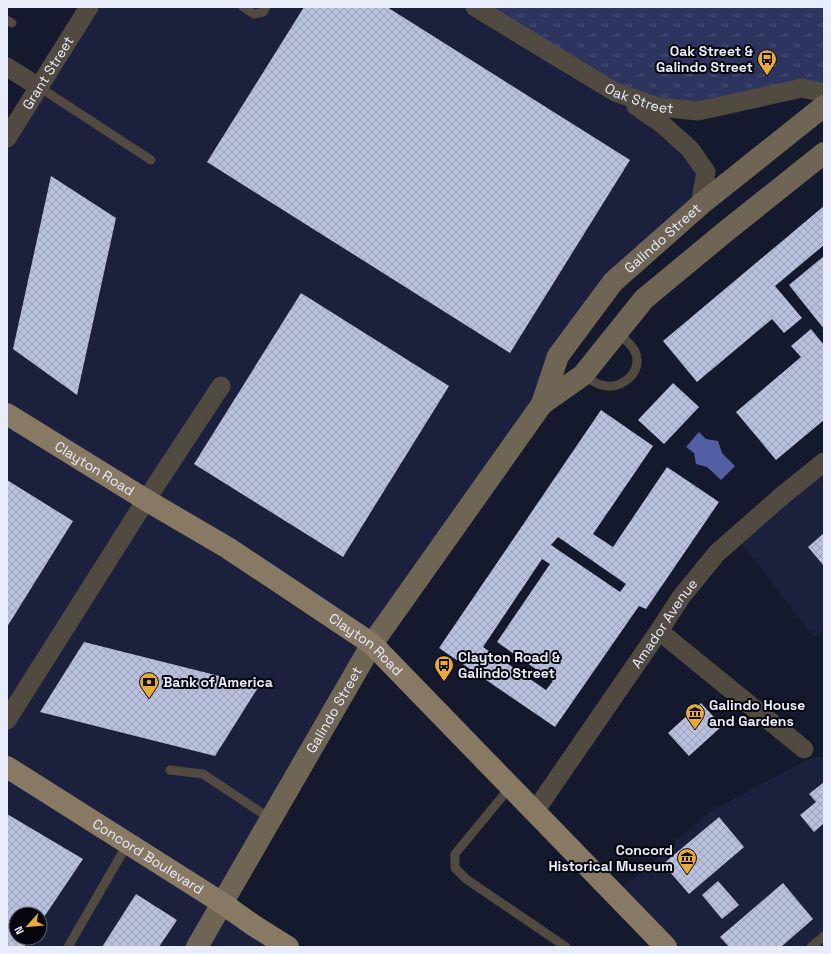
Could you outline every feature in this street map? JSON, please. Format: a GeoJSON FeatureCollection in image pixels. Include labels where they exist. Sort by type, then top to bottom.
{"type":"FeatureCollection","features":[{"type":"Feature","properties":{"kind":"main road","name":"Galindo Street"},"geometry":{"type":"LineString","coordinates":[[197,947],[372,644],[542,404],[558,356],[613,282],[700,205],[824,106]]}},
{"type":"Feature","properties":{"kind":"main road","name":"Galindo Street"},"geometry":{"type":"LineString","coordinates":[[542,404],[583,375],[644,299],[824,153]]}},
{"type":"Feature","properties":{"kind":"main road","name":"Clayton Road"},"geometry":{"type":"LineString","coordinates":[[7,414],[146,500],[228,548],[372,644],[536,811],[666,947]]}},
{"type":"Feature","properties":{"kind":"main road","name":"Concord Boulevard"},"geometry":{"type":"LineString","coordinates":[[7,767],[222,903],[288,947]]}},
{"type":"Feature","properties":{"kind":"street","name":"Grant Street"},"geometry":{"type":"LineString","coordinates":[[7,138],[89,7]]}},
{"type":"Feature","properties":{"kind":"street","name":"Oak Street"},"geometry":{"type":"LineString","coordinates":[[475,7],[615,92],[658,107],[698,111],[802,88],[824,93]]}},
{"type":"Feature","properties":{"kind":"street"},"geometry":{"type":"LineString","coordinates":[[7,67],[39,87]]}},
{"type":"Feature","properties":{"kind":"street"},"geometry":{"type":"LineString","coordinates":[[615,92],[662,124],[690,149],[706,172],[700,205]]}},
{"type":"Feature","properties":{"kind":"street"},"geometry":{"type":"LineString","coordinates":[[7,720],[146,500],[221,386]]}},
{"type":"Feature","properties":{"kind":"street","name":"Amador Avenue"},"geometry":{"type":"LineString","coordinates":[[536,811],[681,597],[718,553],[783,495],[824,462]]}},
{"type":"Feature","properties":{"kind":"street"},"geometry":{"type":"LineString","coordinates":[[659,631],[804,749]]}},
{"type":"Feature","properties":{"kind":"lane"},"geometry":{"type":"LineString","coordinates":[[243,7],[254,14],[262,12],[266,7]]}},
{"type":"Feature","properties":{"kind":"lane"},"geometry":{"type":"LineString","coordinates":[[39,87],[151,160]]}},
{"type":"Feature","properties":{"kind":"lane"},"geometry":{"type":"LineString","coordinates":[[583,375],[602,386],[613,386],[626,382],[634,371],[637,360],[632,346],[616,332]]}},
{"type":"Feature","properties":{"kind":"lane"},"geometry":{"type":"LineString","coordinates":[[170,770],[204,774],[271,819]]}},
{"type":"Feature","properties":{"kind":"lane"},"geometry":{"type":"LineString","coordinates":[[511,786],[455,854],[455,868],[466,879],[566,947]]}},
{"type":"Feature","properties":{"kind":"lane"},"geometry":{"type":"LineString","coordinates":[[68,947],[128,843]]}},
{"type":"Feature","properties":{"kind":"lane"},"geometry":{"type":"LineString","coordinates":[[811,947],[824,936]]}},
{"type":"Feature","properties":{"kind":"shaded area"},"geometry":{"type":"Polygon","coordinates":[[[89,7],[476,7],[615,92],[706,172],[700,205],[613,282],[542,404],[372,644],[223,903],[288,947],[7,947],[7,138],[89,7]]]}},
{"type":"Feature","properties":{"kind":"shaded area"},"geometry":{"type":"Polygon","coordinates":[[[699,432],[706,439],[718,441],[722,453],[735,466],[721,480],[707,467],[696,464],[694,453],[686,447],[699,432]]]}},
{"type":"Feature","properties":{"kind":"shaded area"},"geometry":{"type":"Polygon","coordinates":[[[824,462],[824,629],[814,637],[736,537],[824,462]]]}},
{"type":"Feature","properties":{"kind":"shaded area"},"geometry":{"type":"Polygon","coordinates":[[[812,757],[824,757],[824,947],[666,947],[616,894],[709,812],[812,757]]]}},
{"type":"Feature","properties":{"kind":"green space"},"geometry":{"type":"Polygon","coordinates":[[[476,7],[824,7],[824,93],[658,107],[476,7]]]}},
{"type":"Feature","properties":{"kind":"building"},"geometry":{"type":"Polygon","coordinates":[[[304,7],[387,7],[630,160],[510,353],[207,162],[304,7]]]}},
{"type":"Feature","properties":{"kind":"building"},"geometry":{"type":"Polygon","coordinates":[[[51,176],[116,218],[77,395],[13,349],[51,176]]]}},
{"type":"Feature","properties":{"kind":"building"},"geometry":{"type":"Polygon","coordinates":[[[824,206],[824,245],[775,286],[802,318],[784,333],[772,319],[697,382],[663,341],[824,206]]]}},
{"type":"Feature","properties":{"kind":"building"},"geometry":{"type":"Polygon","coordinates":[[[824,256],[824,329],[789,285],[824,256]]]}},
{"type":"Feature","properties":{"kind":"building"},"geometry":{"type":"Polygon","coordinates":[[[301,293],[449,386],[343,557],[194,464],[301,293]]]}},
{"type":"Feature","properties":{"kind":"building"},"geometry":{"type":"Polygon","coordinates":[[[811,329],[824,345],[824,420],[776,460],[736,412],[801,357],[791,346],[811,329]]]}},
{"type":"Feature","properties":{"kind":"building"},"geometry":{"type":"Polygon","coordinates":[[[673,383],[699,407],[664,444],[638,420],[673,383]]]}},
{"type":"Feature","properties":{"kind":"building"},"geometry":{"type":"Polygon","coordinates":[[[601,410],[653,446],[593,534],[613,547],[667,467],[719,502],[646,609],[639,606],[555,727],[439,648],[601,410]],[[558,537],[551,545],[620,592],[626,584],[558,537]],[[542,559],[483,647],[546,690],[553,681],[497,642],[550,564],[542,559]]]}},
{"type":"Feature","properties":{"kind":"building"},"geometry":{"type":"Polygon","coordinates":[[[7,480],[73,521],[7,627],[7,480]]]}},
{"type":"Feature","properties":{"kind":"building"},"geometry":{"type":"Polygon","coordinates":[[[824,533],[824,566],[808,547],[824,533]]]}},
{"type":"Feature","properties":{"kind":"building","name":"Bank of America"},"geometry":{"type":"Polygon","coordinates":[[[84,642],[259,686],[215,756],[40,712],[84,642]]]}},
{"type":"Feature","properties":{"kind":"building","name":"Galindo House and Gardens"},"geometry":{"type":"Polygon","coordinates":[[[701,703],[722,726],[689,756],[668,733],[701,703]]]}},
{"type":"Feature","properties":{"kind":"building"},"geometry":{"type":"Polygon","coordinates":[[[824,782],[824,823],[814,832],[800,815],[816,802],[809,794],[824,782]]]}},
{"type":"Feature","properties":{"kind":"building"},"geometry":{"type":"Polygon","coordinates":[[[7,814],[83,859],[48,911],[48,906],[8,906],[8,946],[25,946],[7,947],[7,814]]]}},
{"type":"Feature","properties":{"kind":"building"},"geometry":{"type":"Polygon","coordinates":[[[719,817],[744,847],[689,894],[663,864],[719,817]]]}},
{"type":"Feature","properties":{"kind":"building"},"geometry":{"type":"Polygon","coordinates":[[[718,881],[739,905],[722,919],[702,895],[718,881]]]}},
{"type":"Feature","properties":{"kind":"building"},"geometry":{"type":"Polygon","coordinates":[[[783,883],[813,919],[781,947],[729,947],[720,937],[783,883]]]}},
{"type":"Feature","properties":{"kind":"building"},"geometry":{"type":"Polygon","coordinates":[[[136,894],[177,920],[159,947],[102,947],[136,894]]]}},
{"type":"Feature","properties":{"kind":"place","name":"Oak Street & Galindo Street"},"geometry":{"type":"Point","coordinates":[767,76]}},
{"type":"Feature","properties":{"kind":"place","name":"Clayton Road & Galindo Street"},"geometry":{"type":"Point","coordinates":[444,682]}},
{"type":"Feature","properties":{"kind":"place","name":"Bank of America"},"geometry":{"type":"Point","coordinates":[149,699]}},
{"type":"Feature","properties":{"kind":"place","name":"Galindo House and Gardens"},"geometry":{"type":"Point","coordinates":[695,730]}},
{"type":"Feature","properties":{"kind":"place","name":"Concord Historical Museum"},"geometry":{"type":"Point","coordinates":[687,875]}}]}
